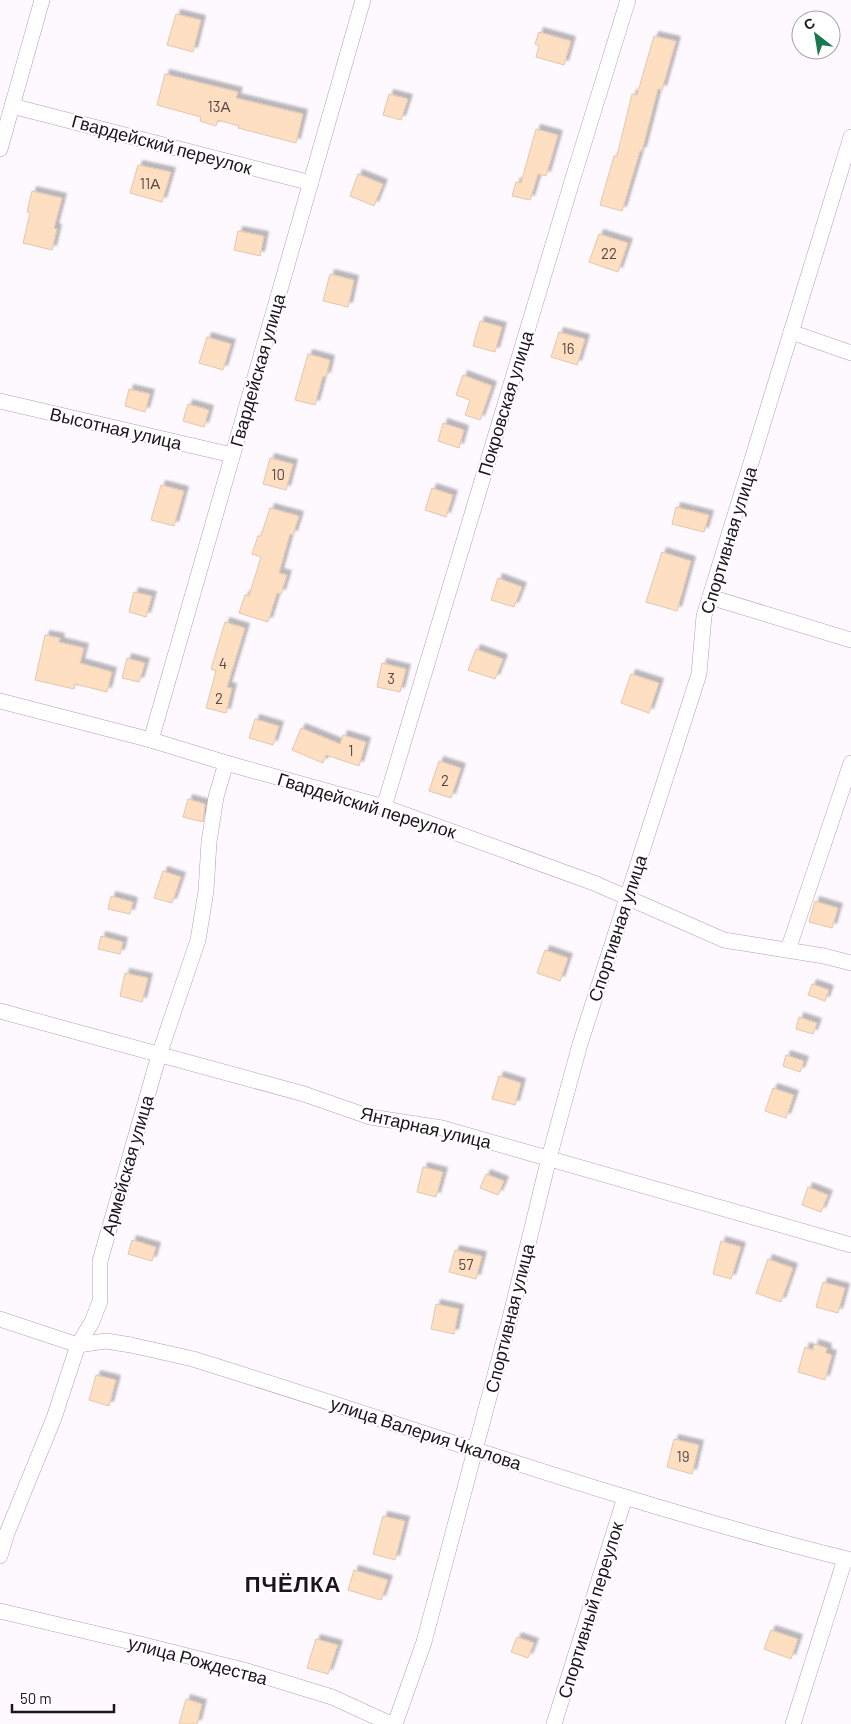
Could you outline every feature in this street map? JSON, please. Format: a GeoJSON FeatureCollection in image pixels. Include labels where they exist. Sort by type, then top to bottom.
{"type":"FeatureCollection","features":[{"type":"Feature","properties":{"kind":"street"},"geometry":{"type":"LineString","coordinates":[[0,149],[42,0]]}},
{"type":"Feature","properties":{"kind":"street","name":"Гвардейская улица"},"geometry":{"type":"LineString","coordinates":[[151,740],[364,0]]}},
{"type":"Feature","properties":{"kind":"street","name":"Покровская улица"},"geometry":{"type":"LineString","coordinates":[[384,807],[628,0]]}},
{"type":"Feature","properties":{"kind":"street","name":"Гвардейский переулок"},"geometry":{"type":"LineString","coordinates":[[12,106],[311,183]]}},
{"type":"Feature","properties":{"kind":"street","name":"Спортивная улица"},"geometry":{"type":"LineString","coordinates":[[395,1724],[424,1642],[476,1449],[549,1158],[580,1044],[699,674],[704,616],[851,137]]}},
{"type":"Feature","properties":{"kind":"street"},"geometry":{"type":"LineString","coordinates":[[791,332],[851,353]]}},
{"type":"Feature","properties":{"kind":"street","name":"Высотная улица"},"geometry":{"type":"LineString","coordinates":[[0,401],[232,455]]}},
{"type":"Feature","properties":{"kind":"street"},"geometry":{"type":"LineString","coordinates":[[710,597],[851,640]]}},
{"type":"Feature","properties":{"kind":"street","name":"Гвардейский переулок"},"geometry":{"type":"LineString","coordinates":[[0,701],[151,740],[384,807],[594,883],[724,940],[824,956],[851,963]]}},
{"type":"Feature","properties":{"kind":"street"},"geometry":{"type":"LineString","coordinates":[[788,950],[851,762]]}},
{"type":"Feature","properties":{"kind":"street","name":"Армейская улица"},"geometry":{"type":"LineString","coordinates":[[0,1556],[7,1533],[54,1418],[78,1345],[92,1322],[100,1300],[100,1261],[159,1055],[198,940],[206,891],[209,842],[213,815],[226,763]]}},
{"type":"Feature","properties":{"kind":"street","name":"Янтарная улица"},"geometry":{"type":"LineString","coordinates":[[0,1011],[304,1094],[370,1117],[442,1128],[851,1244]]}},
{"type":"Feature","properties":{"kind":"street","name":"улица Валерия Чкалова"},"geometry":{"type":"LineString","coordinates":[[0,1319],[78,1345],[106,1341],[193,1359],[625,1497],[771,1541],[848,1559]]}},
{"type":"Feature","properties":{"kind":"street","name":"Спортивный переулок"},"geometry":{"type":"LineString","coordinates":[[554,1724],[625,1497]]}},
{"type":"Feature","properties":{"kind":"street"},"geometry":{"type":"LineString","coordinates":[[793,1724],[848,1559]]}},
{"type":"Feature","properties":{"kind":"street","name":"улица Рождества"},"geometry":{"type":"LineString","coordinates":[[0,1611],[248,1672],[332,1697],[391,1724]]}},
{"type":"Feature","properties":{"kind":"building"},"geometry":{"type":"Polygon","coordinates":[[[176,14],[201,20],[193,52],[167,45],[176,14]]]}},
{"type":"Feature","properties":{"kind":"building"},"geometry":{"type":"Polygon","coordinates":[[[539,32],[571,41],[564,65],[536,57],[539,46],[535,44],[539,32]]]}},
{"type":"Feature","properties":{"kind":"building"},"geometry":{"type":"Polygon","coordinates":[[[654,36],[676,41],[662,90],[658,89],[642,151],[640,151],[622,211],[600,205],[614,156],[617,156],[632,94],[637,95],[654,36]]]}},
{"type":"Feature","properties":{"kind":"building"},"geometry":{"type":"Polygon","coordinates":[[[165,74],[238,92],[236,98],[303,114],[296,143],[238,128],[239,126],[218,120],[216,126],[200,121],[201,117],[157,105],[165,74]]]}},
{"type":"Feature","properties":{"kind":"building"},"geometry":{"type":"Polygon","coordinates":[[[389,94],[408,99],[401,120],[383,115],[389,94]]]}},
{"type":"Feature","properties":{"kind":"building"},"geometry":{"type":"Polygon","coordinates":[[[536,129],[558,135],[546,176],[538,174],[530,200],[512,196],[516,182],[521,183],[536,129]]]}},
{"type":"Feature","properties":{"kind":"building"},"geometry":{"type":"Polygon","coordinates":[[[138,165],[171,172],[162,202],[130,193],[138,165]]]}},
{"type":"Feature","properties":{"kind":"building"},"geometry":{"type":"Polygon","coordinates":[[[358,174],[383,184],[374,206],[350,196],[358,174]]]}},
{"type":"Feature","properties":{"kind":"building"},"geometry":{"type":"Polygon","coordinates":[[[32,191],[62,198],[54,228],[57,229],[52,250],[23,243],[30,213],[27,212],[32,191]]]}},
{"type":"Feature","properties":{"kind":"building"},"geometry":{"type":"Polygon","coordinates":[[[238,231],[264,236],[260,256],[234,250],[238,231]]]}},
{"type":"Feature","properties":{"kind":"building"},"geometry":{"type":"Polygon","coordinates":[[[599,234],[628,243],[618,272],[589,262],[599,234]]]}},
{"type":"Feature","properties":{"kind":"building"},"geometry":{"type":"Polygon","coordinates":[[[330,274],[354,280],[348,307],[323,301],[330,274]]]}},
{"type":"Feature","properties":{"kind":"building"},"geometry":{"type":"Polygon","coordinates":[[[480,321],[502,327],[495,352],[473,346],[480,321]]]}},
{"type":"Feature","properties":{"kind":"building"},"geometry":{"type":"Polygon","coordinates":[[[559,332],[585,339],[577,365],[551,357],[559,332]]]}},
{"type":"Feature","properties":{"kind":"building"},"geometry":{"type":"Polygon","coordinates":[[[207,337],[231,344],[223,370],[199,363],[207,337]]]}},
{"type":"Feature","properties":{"kind":"building"},"geometry":{"type":"Polygon","coordinates":[[[308,354],[330,360],[326,377],[323,376],[315,405],[295,400],[308,354]]]}},
{"type":"Feature","properties":{"kind":"building"},"geometry":{"type":"Polygon","coordinates":[[[463,375],[492,386],[480,420],[465,415],[470,400],[456,395],[463,375]]]}},
{"type":"Feature","properties":{"kind":"building"},"geometry":{"type":"Polygon","coordinates":[[[129,389],[150,394],[145,412],[125,406],[129,389]]]}},
{"type":"Feature","properties":{"kind":"building"},"geometry":{"type":"Polygon","coordinates":[[[188,404],[209,410],[204,427],[183,421],[188,404]]]}},
{"type":"Feature","properties":{"kind":"building"},"geometry":{"type":"Polygon","coordinates":[[[443,423],[464,430],[459,448],[438,441],[443,423]]]}},
{"type":"Feature","properties":{"kind":"building"},"geometry":{"type":"Polygon","coordinates":[[[270,458],[293,464],[286,490],[263,484],[270,458]]]}},
{"type":"Feature","properties":{"kind":"building"},"geometry":{"type":"Polygon","coordinates":[[[161,485],[184,491],[174,526],[151,520],[161,485]]]}},
{"type":"Feature","properties":{"kind":"building"},"geometry":{"type":"Polygon","coordinates":[[[432,488],[453,495],[446,517],[425,510],[432,488]]]}},
{"type":"Feature","properties":{"kind":"building"},"geometry":{"type":"Polygon","coordinates":[[[676,507],[709,515],[704,532],[672,524],[676,507]]]}},
{"type":"Feature","properties":{"kind":"building"},"geometry":{"type":"Polygon","coordinates":[[[270,508],[299,516],[293,535],[290,534],[279,573],[287,575],[281,594],[277,593],[268,622],[239,613],[245,595],[249,596],[261,557],[252,554],[258,536],[261,536],[270,508]]]}},
{"type":"Feature","properties":{"kind":"building"},"geometry":{"type":"Polygon","coordinates":[[[662,552],[691,561],[677,611],[646,602],[662,552]]]}},
{"type":"Feature","properties":{"kind":"building"},"geometry":{"type":"Polygon","coordinates":[[[498,578],[522,587],[514,607],[491,600],[498,578]]]}},
{"type":"Feature","properties":{"kind":"building"},"geometry":{"type":"Polygon","coordinates":[[[134,592],[152,596],[146,617],[129,612],[134,592]]]}},
{"type":"Feature","properties":{"kind":"building"},"geometry":{"type":"Polygon","coordinates":[[[225,622],[245,628],[227,687],[232,688],[226,713],[206,708],[216,671],[211,669],[225,622]]]}},
{"type":"Feature","properties":{"kind":"building"},"geometry":{"type":"Polygon","coordinates":[[[45,635],[60,638],[59,642],[84,648],[80,663],[112,672],[107,692],[75,684],[74,689],[35,680],[45,635]]]}},
{"type":"Feature","properties":{"kind":"building"},"geometry":{"type":"Polygon","coordinates":[[[476,649],[503,659],[495,679],[468,670],[476,649]]]}},
{"type":"Feature","properties":{"kind":"building"},"geometry":{"type":"Polygon","coordinates":[[[127,658],[145,663],[139,682],[122,678],[127,658]]]}},
{"type":"Feature","properties":{"kind":"building"},"geometry":{"type":"Polygon","coordinates":[[[382,663],[406,669],[400,692],[377,687],[382,663]]]}},
{"type":"Feature","properties":{"kind":"building"},"geometry":{"type":"Polygon","coordinates":[[[631,674],[659,683],[649,713],[621,703],[631,674]]]}},
{"type":"Feature","properties":{"kind":"building"},"geometry":{"type":"Polygon","coordinates":[[[255,719],[279,726],[273,745],[249,738],[255,719]]]}},
{"type":"Feature","properties":{"kind":"building"},"geometry":{"type":"Polygon","coordinates":[[[301,728],[340,744],[343,735],[366,742],[359,766],[326,755],[323,763],[292,750],[301,728]]]}},
{"type":"Feature","properties":{"kind":"building"},"geometry":{"type":"Polygon","coordinates":[[[439,761],[461,768],[451,798],[429,791],[439,761]]]}},
{"type":"Feature","properties":{"kind":"building"},"geometry":{"type":"Polygon","coordinates":[[[188,799],[205,804],[203,822],[183,817],[188,799]]]}},
{"type":"Feature","properties":{"kind":"building"},"geometry":{"type":"Polygon","coordinates":[[[163,871],[181,877],[172,903],[154,898],[163,871]]]}},
{"type":"Feature","properties":{"kind":"building"},"geometry":{"type":"Polygon","coordinates":[[[111,896],[133,902],[130,914],[108,909],[111,896]]]}},
{"type":"Feature","properties":{"kind":"building"},"geometry":{"type":"Polygon","coordinates":[[[815,901],[838,908],[832,928],[809,922],[815,901]]]}},
{"type":"Feature","properties":{"kind":"building"},"geometry":{"type":"Polygon","coordinates":[[[101,936],[123,942],[120,954],[98,949],[101,936]]]}},
{"type":"Feature","properties":{"kind":"building"},"geometry":{"type":"Polygon","coordinates":[[[545,950],[568,958],[560,981],[537,973],[545,950]]]}},
{"type":"Feature","properties":{"kind":"building"},"geometry":{"type":"Polygon","coordinates":[[[125,973],[148,978],[142,1002],[120,996],[125,973]]]}},
{"type":"Feature","properties":{"kind":"building"},"geometry":{"type":"Polygon","coordinates":[[[812,984],[829,990],[825,1001],[808,995],[812,984]]]}},
{"type":"Feature","properties":{"kind":"building"},"geometry":{"type":"Polygon","coordinates":[[[799,1017],[817,1023],[813,1034],[796,1029],[799,1017]]]}},
{"type":"Feature","properties":{"kind":"building"},"geometry":{"type":"Polygon","coordinates":[[[786,1055],[804,1061],[800,1072],[783,1066],[786,1055]]]}},
{"type":"Feature","properties":{"kind":"building"},"geometry":{"type":"Polygon","coordinates":[[[499,1076],[521,1083],[515,1105],[492,1099],[499,1076]]]}},
{"type":"Feature","properties":{"kind":"building"},"geometry":{"type":"Polygon","coordinates":[[[773,1088],[794,1095],[786,1118],[765,1111],[773,1088]]]}},
{"type":"Feature","properties":{"kind":"building"},"geometry":{"type":"Polygon","coordinates":[[[423,1167],[443,1172],[436,1197],[417,1192],[423,1167]]]}},
{"type":"Feature","properties":{"kind":"building"},"geometry":{"type":"Polygon","coordinates":[[[486,1174],[504,1181],[498,1195],[480,1188],[486,1174]]]}},
{"type":"Feature","properties":{"kind":"building"},"geometry":{"type":"Polygon","coordinates":[[[808,1187],[828,1195],[821,1212],[802,1205],[808,1187]]]}},
{"type":"Feature","properties":{"kind":"building"},"geometry":{"type":"Polygon","coordinates":[[[132,1240],[156,1247],[152,1261],[128,1254],[132,1240]]]}},
{"type":"Feature","properties":{"kind":"building"},"geometry":{"type":"Polygon","coordinates":[[[721,1241],[741,1247],[731,1279],[713,1274],[721,1241]]]}},
{"type":"Feature","properties":{"kind":"building"},"geometry":{"type":"Polygon","coordinates":[[[455,1250],[482,1256],[476,1279],[449,1272],[455,1250]]]}},
{"type":"Feature","properties":{"kind":"building"},"geometry":{"type":"Polygon","coordinates":[[[768,1259],[793,1268],[781,1302],[756,1293],[768,1259]]]}},
{"type":"Feature","properties":{"kind":"building"},"geometry":{"type":"Polygon","coordinates":[[[823,1282],[845,1288],[838,1313],[816,1307],[823,1282]]]}},
{"type":"Feature","properties":{"kind":"building"},"geometry":{"type":"Polygon","coordinates":[[[436,1304],[459,1309],[454,1334],[431,1329],[436,1304]]]}},
{"type":"Feature","properties":{"kind":"building"},"geometry":{"type":"Polygon","coordinates":[[[814,1344],[827,1348],[826,1353],[832,1355],[825,1380],[798,1372],[805,1347],[813,1350],[814,1344]]]}},
{"type":"Feature","properties":{"kind":"building"},"geometry":{"type":"Polygon","coordinates":[[[96,1375],[116,1380],[109,1406],[89,1400],[96,1375]]]}},
{"type":"Feature","properties":{"kind":"building"},"geometry":{"type":"Polygon","coordinates":[[[674,1439],[699,1445],[692,1474],[667,1467],[674,1439]]]}},
{"type":"Feature","properties":{"kind":"building"},"geometry":{"type":"Polygon","coordinates":[[[383,1516],[405,1521],[395,1560],[373,1554],[383,1516]]]}},
{"type":"Feature","properties":{"kind":"building"},"geometry":{"type":"Polygon","coordinates":[[[354,1570],[388,1580],[381,1600],[348,1590],[354,1570]]]}},
{"type":"Feature","properties":{"kind":"building"},"geometry":{"type":"Polygon","coordinates":[[[771,1630],[798,1639],[791,1659],[764,1649],[771,1630]]]}},
{"type":"Feature","properties":{"kind":"building"},"geometry":{"type":"Polygon","coordinates":[[[517,1637],[534,1643],[528,1658],[511,1652],[517,1637]]]}},
{"type":"Feature","properties":{"kind":"building"},"geometry":{"type":"Polygon","coordinates":[[[316,1639],[338,1645],[328,1674],[307,1668],[316,1639]]]}},
{"type":"Feature","properties":{"kind":"building"},"geometry":{"type":"Polygon","coordinates":[[[186,1699],[202,1704],[197,1724],[179,1724],[186,1699]]]}},
{"type":"Feature","properties":{"kind":"district","name":"ПЧЁЛКА"},"geometry":{"type":"Point","coordinates":[293,1583]}}]}
